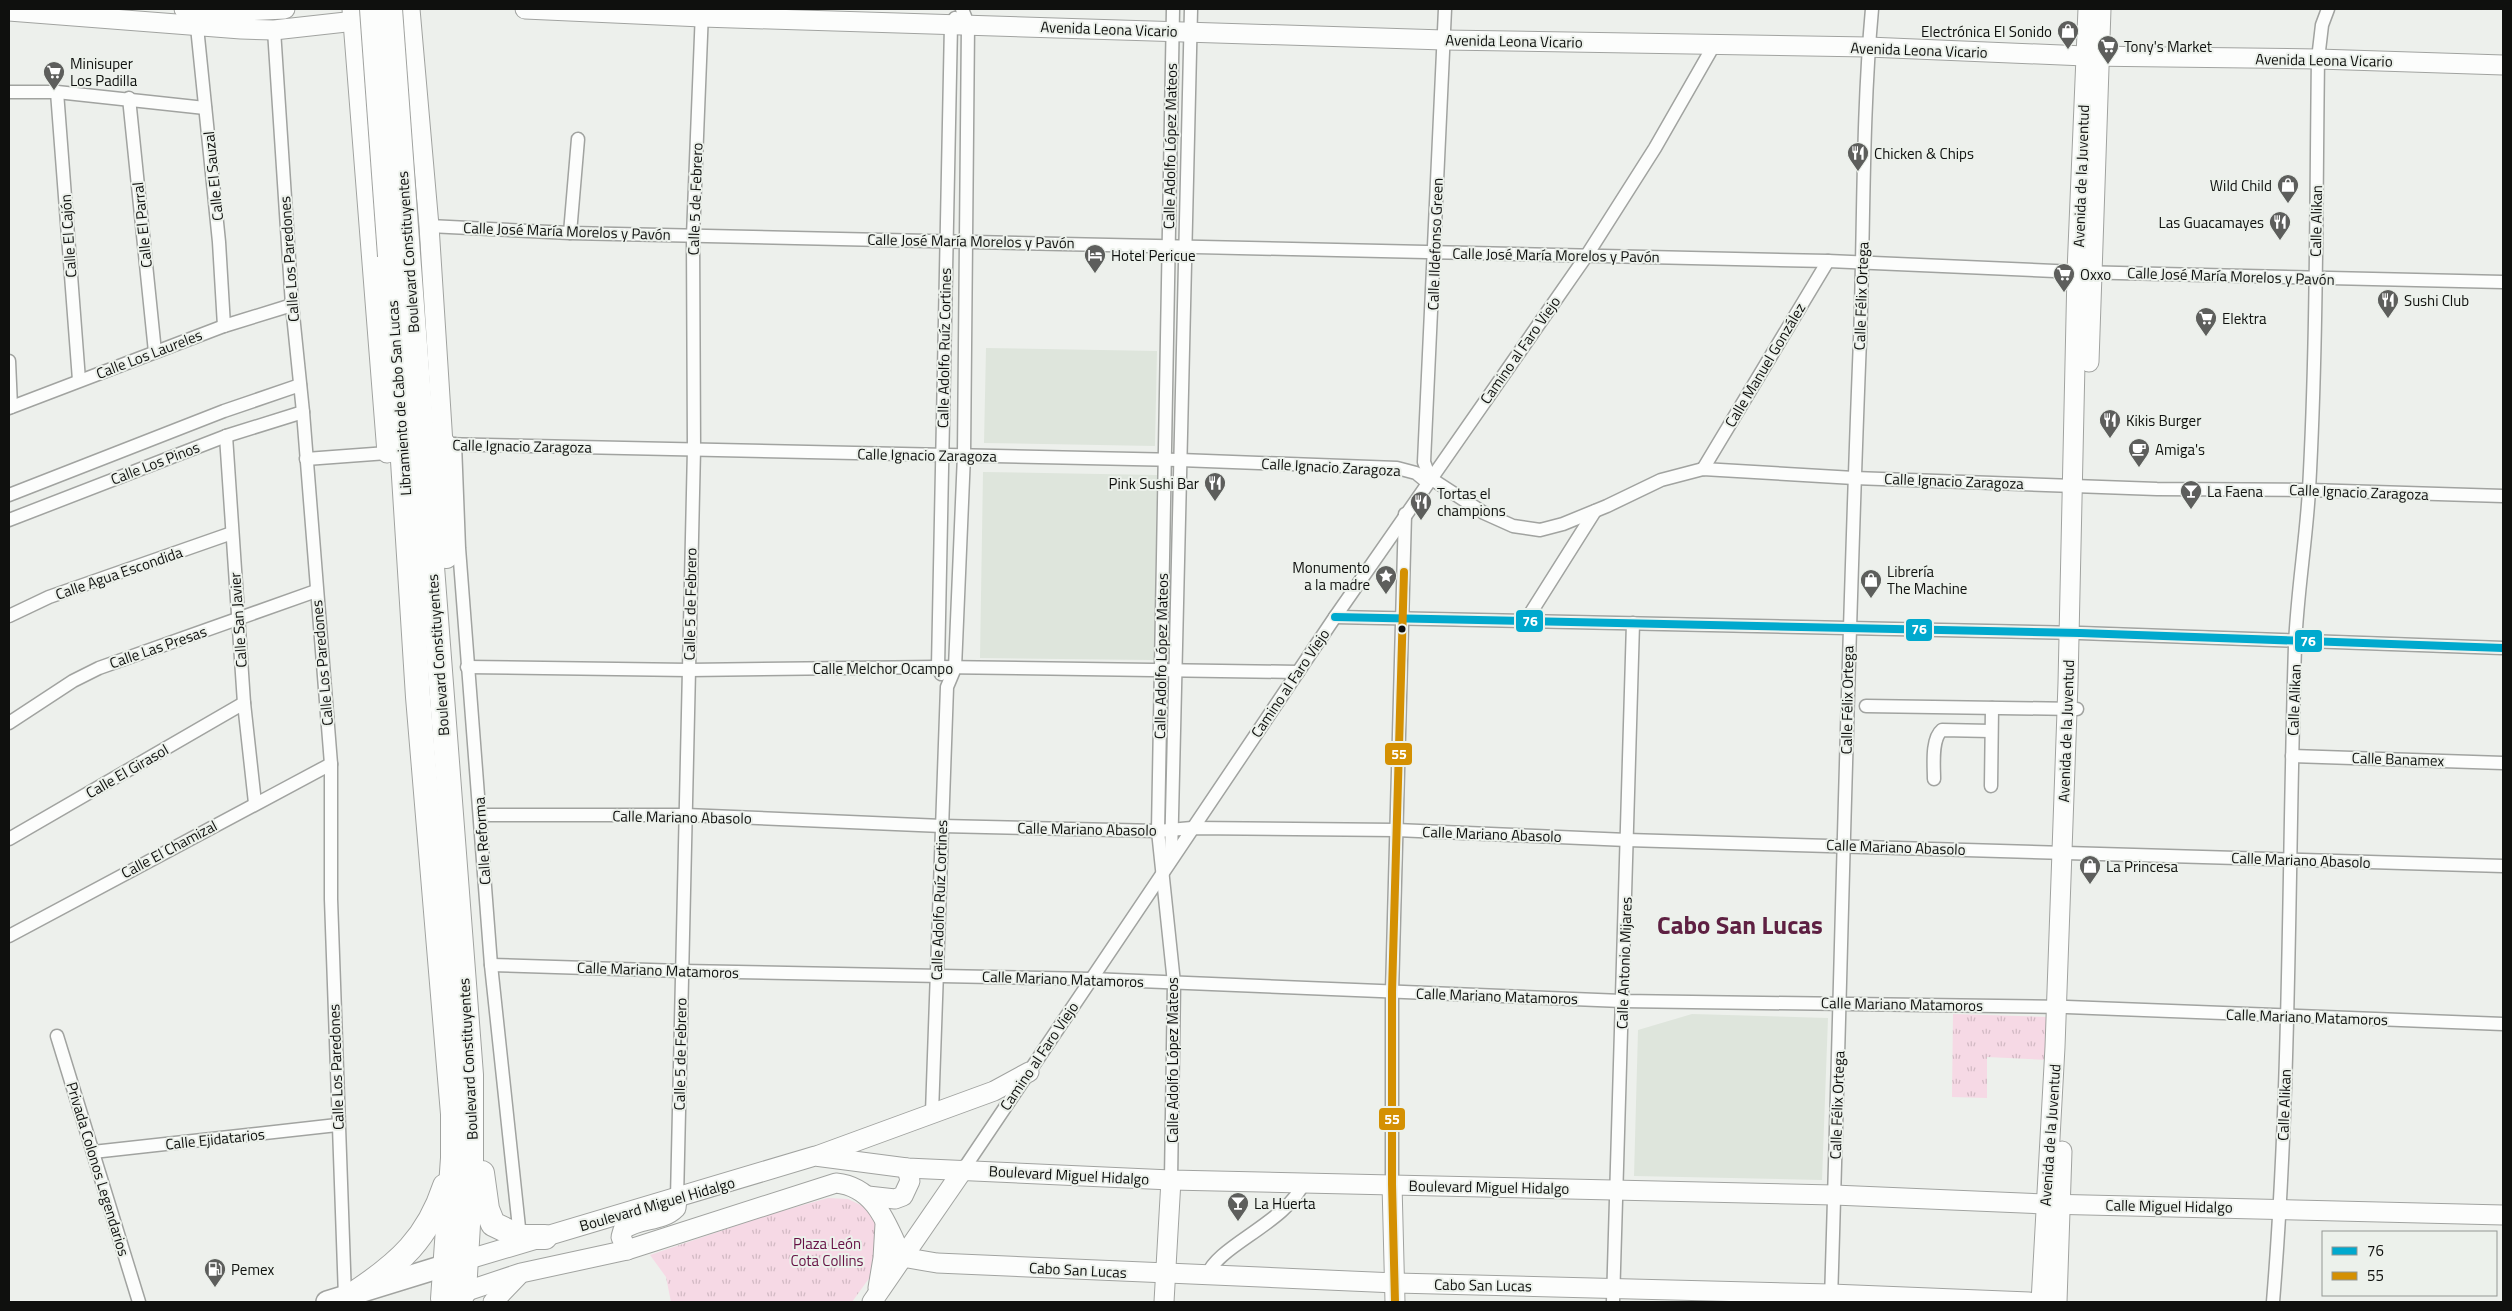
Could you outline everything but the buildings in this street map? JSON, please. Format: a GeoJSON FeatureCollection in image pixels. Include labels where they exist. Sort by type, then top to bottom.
{"type":"FeatureCollection","features":[{"type":"Feature","properties":{"kind":"highway","name":"Boulevard Constituyentes"},"geometry":{"type":"LineString","coordinates":[[409,9],[399,255],[440,444],[430,696],[453,1114],[456,1262]]}},
{"type":"Feature","properties":{"kind":"highway","name":"Libramiento de Cabo San Lucas"},"geometry":{"type":"LineString","coordinates":[[359,13],[399,255],[430,696]]}},
{"type":"Feature","properties":{"kind":"highway"},"geometry":{"type":"LineString","coordinates":[[387,453],[430,696]]}},
{"type":"Feature","properties":{"kind":"highway","name":"Boulevard Constituyentes"},"geometry":{"type":"LineString","coordinates":[[430,696],[471,1075],[471,1174],[449,1299]]}},
{"type":"Feature","properties":{"kind":"highway"},"geometry":{"type":"LineString","coordinates":[[471,1075],[488,1216],[497,1227],[520,1237],[545,1237]]}},
{"type":"Feature","properties":{"kind":"highway"},"geometry":{"type":"LineString","coordinates":[[342,1297],[397,1264],[423,1234],[442,1194],[453,1158]]}},
{"type":"Feature","properties":{"kind":"main road","name":"Boulevard Miguel Hidalgo"},"geometry":{"type":"LineString","coordinates":[[342,1297],[456,1262]]}},
{"type":"Feature","properties":{"kind":"street"},"geometry":{"type":"LineString","coordinates":[[184,9],[227,12],[273,10]]}},
{"type":"Feature","properties":{"kind":"street"},"geometry":{"type":"LineString","coordinates":[[10,11],[197,27],[274,30],[359,13],[409,9]]}},
{"type":"Feature","properties":{"kind":"street","name":"Boulevard Constituyentes"},"geometry":{"type":"LineString","coordinates":[[409,9],[416,65],[429,226],[440,444]]}},
{"type":"Feature","properties":{"kind":"street","name":"Avenida Leona Vicario"},"geometry":{"type":"LineString","coordinates":[[526,9],[960,17],[1181,32],[1444,40],[1868,47],[2092,56],[2318,59],[2503,65]]}},
{"type":"Feature","properties":{"kind":"street","name":"Calle Adolfo López Mateos"},"geometry":{"type":"LineString","coordinates":[[1171,858],[1185,247],[1181,32],[1173,9]]}},
{"type":"Feature","properties":{"kind":"street","name":"Calle Adolfo López Mateos"},"geometry":{"type":"LineString","coordinates":[[1164,1302],[1171,1180],[1174,983],[1164,869],[1158,830],[1168,246],[1181,32],[1191,9]]}},
{"type":"Feature","properties":{"kind":"street","name":"Calle Ildefonso Green"},"geometry":{"type":"LineString","coordinates":[[1429,480],[1424,454],[1436,253],[1445,9]]}},
{"type":"Feature","properties":{"kind":"street","name":"Calle Félix Ortega"},"geometry":{"type":"LineString","coordinates":[[1831,1298],[1845,846],[1849,629],[1863,262],[1868,47],[1872,9]]}},
{"type":"Feature","properties":{"kind":"street","name":"Avenida de la Juventud"},"geometry":{"type":"LineString","coordinates":[[2041,1302],[2053,1204],[2062,1007],[2092,56],[2088,9]]}},
{"type":"Feature","properties":{"kind":"street","name":"Avenida de la Juventud"},"geometry":{"type":"LineString","coordinates":[[2092,56],[2100,9]]}},
{"type":"Feature","properties":{"kind":"street","name":"Calle Alikan"},"geometry":{"type":"LineString","coordinates":[[2273,1302],[2280,1209],[2288,1016],[2289,860],[2295,642],[2309,490],[2315,279],[2318,59],[2322,25],[2328,9]]}},
{"type":"Feature","properties":{"kind":"street"},"geometry":{"type":"LineString","coordinates":[[306,459],[387,453],[356,71],[359,13]]}},
{"type":"Feature","properties":{"kind":"street","name":"Calle 5 de Febrero"},"geometry":{"type":"LineString","coordinates":[[677,1199],[694,450],[693,236],[702,13]]}},
{"type":"Feature","properties":{"kind":"street","name":"Calle Adolfo Ruíz Cortines"},"geometry":{"type":"LineString","coordinates":[[947,686],[938,667],[946,240],[960,17]]}},
{"type":"Feature","properties":{"kind":"street","name":"Calle Adolfo Ruíz Cortines"},"geometry":{"type":"LineString","coordinates":[[932,1113],[947,686],[955,668],[964,455],[967,241],[960,17]]}},
{"type":"Feature","properties":{"kind":"street","name":"Calle El Sauzal"},"geometry":{"type":"LineString","coordinates":[[197,27],[219,242],[224,326]]}},
{"type":"Feature","properties":{"kind":"street","name":"Calle Los Paredones"},"geometry":{"type":"LineString","coordinates":[[274,30],[292,305],[303,412],[331,764],[331,900],[342,1297]]}},
{"type":"Feature","properties":{"kind":"street"},"geometry":{"type":"LineString","coordinates":[[356,71],[366,53],[384,42],[403,48],[416,65]]}},
{"type":"Feature","properties":{"kind":"street","name":"Camino al Faro Viejo"},"geometry":{"type":"LineString","coordinates":[[964,1170],[1171,858],[1405,514],[1586,255],[1655,148],[1714,45]]}},
{"type":"Feature","properties":{"kind":"street"},"geometry":{"type":"LineString","coordinates":[[9,92],[57,92],[129,98],[206,108]]}},
{"type":"Feature","properties":{"kind":"street","name":"Calle El Cajón"},"geometry":{"type":"LineString","coordinates":[[57,92],[79,380]]}},
{"type":"Feature","properties":{"kind":"street","name":"Calle El Parral"},"geometry":{"type":"LineString","coordinates":[[129,98],[155,352]]}},
{"type":"Feature","properties":{"kind":"street"},"geometry":{"type":"LineString","coordinates":[[570,233],[578,139]]}},
{"type":"Feature","properties":{"kind":"street","name":"Calle José María Morelos y Pavón"},"geometry":{"type":"LineString","coordinates":[[429,226],[570,233],[1828,261],[2084,272],[2503,282]]}},
{"type":"Feature","properties":{"kind":"street","name":"Calle Manuel González"},"geometry":{"type":"LineString","coordinates":[[1703,469],[1828,261]]}},
{"type":"Feature","properties":{"kind":"street","name":"Calle Los Laureles"},"geometry":{"type":"LineString","coordinates":[[10,408],[224,326],[292,305]]}},
{"type":"Feature","properties":{"kind":"street"},"geometry":{"type":"LineString","coordinates":[[9,361],[10,408]]}},
{"type":"Feature","properties":{"kind":"street","name":"Calle Los Pinos"},"geometry":{"type":"LineString","coordinates":[[9,495],[224,411],[300,385]]}},
{"type":"Feature","properties":{"kind":"street","name":"Calle Los Pinos"},"geometry":{"type":"LineString","coordinates":[[9,520],[226,436],[303,412]]}},
{"type":"Feature","properties":{"kind":"street","name":"Calle San Javier"},"geometry":{"type":"LineString","coordinates":[[226,436],[244,703],[255,803]]}},
{"type":"Feature","properties":{"kind":"street","name":"Calle Ignacio Zaragoza"},"geometry":{"type":"LineString","coordinates":[[440,444],[1180,460],[1397,468],[1412,472],[1429,480],[1484,513],[1513,526],[1526,529],[1550,528],[1594,511],[1661,480],[1703,469],[1854,478],[2503,496]]}},
{"type":"Feature","properties":{"kind":"street","name":"Calle Reforma"},"geometry":{"type":"LineString","coordinates":[[440,444],[459,548],[491,965],[520,1237]]}},
{"type":"Feature","properties":{"kind":"street"},"geometry":{"type":"LineString","coordinates":[[1525,622],[1594,511]]}},
{"type":"Feature","properties":{"kind":"street"},"geometry":{"type":"LineString","coordinates":[[1395,1302],[1396,1282],[1392,1184],[1392,992],[1405,514]]}},
{"type":"Feature","properties":{"kind":"street","name":"Calle Agua Escondida"},"geometry":{"type":"LineString","coordinates":[[9,616],[50,597],[232,534]]}},
{"type":"Feature","properties":{"kind":"street","name":"Calle Las Presas"},"geometry":{"type":"LineString","coordinates":[[9,723],[73,681],[99,668],[316,591]]}},
{"type":"Feature","properties":{"kind":"street"},"geometry":{"type":"LineString","coordinates":[[1335,617],[1402,616],[1525,622],[2074,633],[2503,648]]}},
{"type":"Feature","properties":{"kind":"street","name":"Calle Antonio Mijares"},"geometry":{"type":"LineString","coordinates":[[1613,1295],[1618,1190],[1633,623]]}},
{"type":"Feature","properties":{"kind":"street","name":"Calle Melchor Ocampo"},"geometry":{"type":"LineString","coordinates":[[467,667],[689,670],[938,667],[1298,672]]}},
{"type":"Feature","properties":{"kind":"street","name":"Calle El Girasol"},"geometry":{"type":"LineString","coordinates":[[9,839],[244,703]]}},
{"type":"Feature","properties":{"kind":"street"},"geometry":{"type":"LineString","coordinates":[[1866,706],[2072,709]]}},
{"type":"Feature","properties":{"kind":"street"},"geometry":{"type":"LineString","coordinates":[[1991,786],[1992,708]]}},
{"type":"Feature","properties":{"kind":"street"},"geometry":{"type":"LineString","coordinates":[[1934,779],[1938,732],[1942,730],[1991,730]]}},
{"type":"Feature","properties":{"kind":"street","name":"Calle Banamex"},"geometry":{"type":"LineString","coordinates":[[2292,756],[2503,762]]}},
{"type":"Feature","properties":{"kind":"street","name":"Calle El Chamizal"},"geometry":{"type":"LineString","coordinates":[[9,936],[331,764]]}},
{"type":"Feature","properties":{"kind":"street","name":"Calle Mariano Abasolo"},"geometry":{"type":"LineString","coordinates":[[480,815],[686,815],[942,826],[1158,830],[1192,828],[1396,830],[1627,840],[2503,866]]}},
{"type":"Feature","properties":{"kind":"street","name":"Calle Mariano Matamoros"},"geometry":{"type":"LineString","coordinates":[[491,965],[682,971],[1091,979],[1622,1001],[2062,1007],[2503,1024]]}},
{"type":"Feature","properties":{"kind":"street","name":"Privada Colonos Legendarios"},"geometry":{"type":"LineString","coordinates":[[57,1036],[139,1302]]}},
{"type":"Feature","properties":{"kind":"street"},"geometry":{"type":"LineString","coordinates":[[816,1156],[994,1091],[1029,1072]]}},
{"type":"Feature","properties":{"kind":"street","name":"Calle Ejidatarios"},"geometry":{"type":"LineString","coordinates":[[93,1152],[337,1125]]}},
{"type":"Feature","properties":{"kind":"street","name":"Boulevard Miguel Hidalgo"},"geometry":{"type":"LineString","coordinates":[[456,1262],[677,1199],[816,1156],[907,1168],[1171,1180],[1834,1195]]}},
{"type":"Feature","properties":{"kind":"street"},"geometry":{"type":"LineString","coordinates":[[868,1196],[895,1198],[903,1196],[908,1189],[910,1181],[907,1168]]}},
{"type":"Feature","properties":{"kind":"street"},"geometry":{"type":"LineString","coordinates":[[874,1299],[964,1170]]}},
{"type":"Feature","properties":{"kind":"street"},"geometry":{"type":"LineString","coordinates":[[1207,1276],[1218,1260],[1288,1207],[1304,1182]]}},
{"type":"Feature","properties":{"kind":"street"},"geometry":{"type":"LineString","coordinates":[[449,1299],[521,1273],[627,1250],[836,1183],[855,1187],[878,1206],[902,1257]]}},
{"type":"Feature","properties":{"kind":"street","name":"Calle Miguel Hidalgo"},"geometry":{"type":"LineString","coordinates":[[1834,1195],[2053,1204],[2503,1215]]}},
{"type":"Feature","properties":{"kind":"street"},"geometry":{"type":"LineString","coordinates":[[627,1250],[621,1237],[623,1230],[629,1225],[668,1216],[676,1208],[677,1199]]}},
{"type":"Feature","properties":{"kind":"street","name":"Avenida de la Juventud"},"geometry":{"type":"LineString","coordinates":[[2053,1204],[2057,1302]]}},
{"type":"Feature","properties":{"kind":"street"},"geometry":{"type":"LineString","coordinates":[[874,1299],[884,1253],[885,1220]]}},
{"type":"Feature","properties":{"kind":"street","name":"Cabo San Lucas"},"geometry":{"type":"LineString","coordinates":[[902,1257],[937,1263],[1207,1276],[1396,1282],[1613,1295],[2029,1302]]}},
{"type":"Feature","properties":{"kind":"street"},"geometry":{"type":"LineString","coordinates":[[493,1302],[521,1273]]}},
{"type":"Feature","properties":{"kind":"shaded area"},"geometry":{"type":"Polygon","coordinates":[[[986,348],[1157,351],[1155,446],[984,443],[986,348]]]}},
{"type":"Feature","properties":{"kind":"shaded area"},"geometry":{"type":"Polygon","coordinates":[[[983,472],[1157,475],[1154,660],[980,658],[983,472]]]}},
{"type":"Feature","properties":{"kind":"shaded area"},"geometry":{"type":"Polygon","coordinates":[[[1692,1014],[1828,1018],[1822,1180],[1634,1176],[1638,1030],[1692,1014]]]}},
{"type":"Feature","properties":{"kind":"green space"},"geometry":{"type":"Polygon","coordinates":[[[1953,1014],[2047,1017],[2047,1060],[1987,1057],[1987,1098],[1952,1097],[1953,1014]]]}},
{"type":"Feature","properties":{"kind":"green space","name":"Plaza León Cota Collins"},"geometry":{"type":"Polygon","coordinates":[[[828,1198],[848,1199],[873,1211],[883,1232],[875,1270],[852,1302],[671,1302],[666,1277],[650,1255],[768,1215],[828,1198]]]}},
{"type":"Feature","properties":{"kind":"transit line","name":"55"},"geometry":{"type":"LineString","coordinates":[[1395,1302],[1392,1184],[1392,992],[1404,572]]}},
{"type":"Feature","properties":{"kind":"transit line","name":"76"},"geometry":{"type":"LineString","coordinates":[[1335,617],[2080,633],[2503,648]]}},
{"type":"Feature","properties":{"kind":"place","name":"Electrónica El Sonido"},"geometry":{"type":"Point","coordinates":[2068,50]}},
{"type":"Feature","properties":{"kind":"place","name":"Tony's Market"},"geometry":{"type":"Point","coordinates":[2108,65]}},
{"type":"Feature","properties":{"kind":"place","name":"Minisuper Los Padilla"},"geometry":{"type":"Point","coordinates":[54,91]}},
{"type":"Feature","properties":{"kind":"place","name":"Chicken & Chips"},"geometry":{"type":"Point","coordinates":[1858,172]}},
{"type":"Feature","properties":{"kind":"place","name":"Wild Child"},"geometry":{"type":"Point","coordinates":[2288,204]}},
{"type":"Feature","properties":{"kind":"place","name":"Las Guacamayes"},"geometry":{"type":"Point","coordinates":[2280,241]}},
{"type":"Feature","properties":{"kind":"place","name":"Hotel Pericue"},"geometry":{"type":"Point","coordinates":[1095,274]}},
{"type":"Feature","properties":{"kind":"place","name":"Oxxo"},"geometry":{"type":"Point","coordinates":[2064,293]}},
{"type":"Feature","properties":{"kind":"place","name":"Sushi Club"},"geometry":{"type":"Point","coordinates":[2388,319]}},
{"type":"Feature","properties":{"kind":"place","name":"Elektra"},"geometry":{"type":"Point","coordinates":[2206,337]}},
{"type":"Feature","properties":{"kind":"place","name":"Kikis Burger"},"geometry":{"type":"Point","coordinates":[2110,439]}},
{"type":"Feature","properties":{"kind":"place","name":"Amiga's"},"geometry":{"type":"Point","coordinates":[2139,468]}},
{"type":"Feature","properties":{"kind":"place","name":"Pink Sushi Bar"},"geometry":{"type":"Point","coordinates":[1215,502]}},
{"type":"Feature","properties":{"kind":"place","name":"La Faena"},"geometry":{"type":"Point","coordinates":[2191,510]}},
{"type":"Feature","properties":{"kind":"place","name":"Tortas el champions"},"geometry":{"type":"Point","coordinates":[1421,521]}},
{"type":"Feature","properties":{"kind":"place","name":"Monumento a la madre"},"geometry":{"type":"Point","coordinates":[1386,595]}},
{"type":"Feature","properties":{"kind":"place","name":"Librería The Machine"},"geometry":{"type":"Point","coordinates":[1871,599]}},
{"type":"Feature","properties":{"kind":"place","name":"La Princesa"},"geometry":{"type":"Point","coordinates":[2090,885]}},
{"type":"Feature","properties":{"kind":"place","name":"La Huerta"},"geometry":{"type":"Point","coordinates":[1238,1222]}},
{"type":"Feature","properties":{"kind":"place","name":"Pemex"},"geometry":{"type":"Point","coordinates":[215,1288]}},
{"type":"Feature","properties":{"kind":"district","name":"Cabo San Lucas"},"geometry":{"type":"Point","coordinates":[1740,925]}}]}
